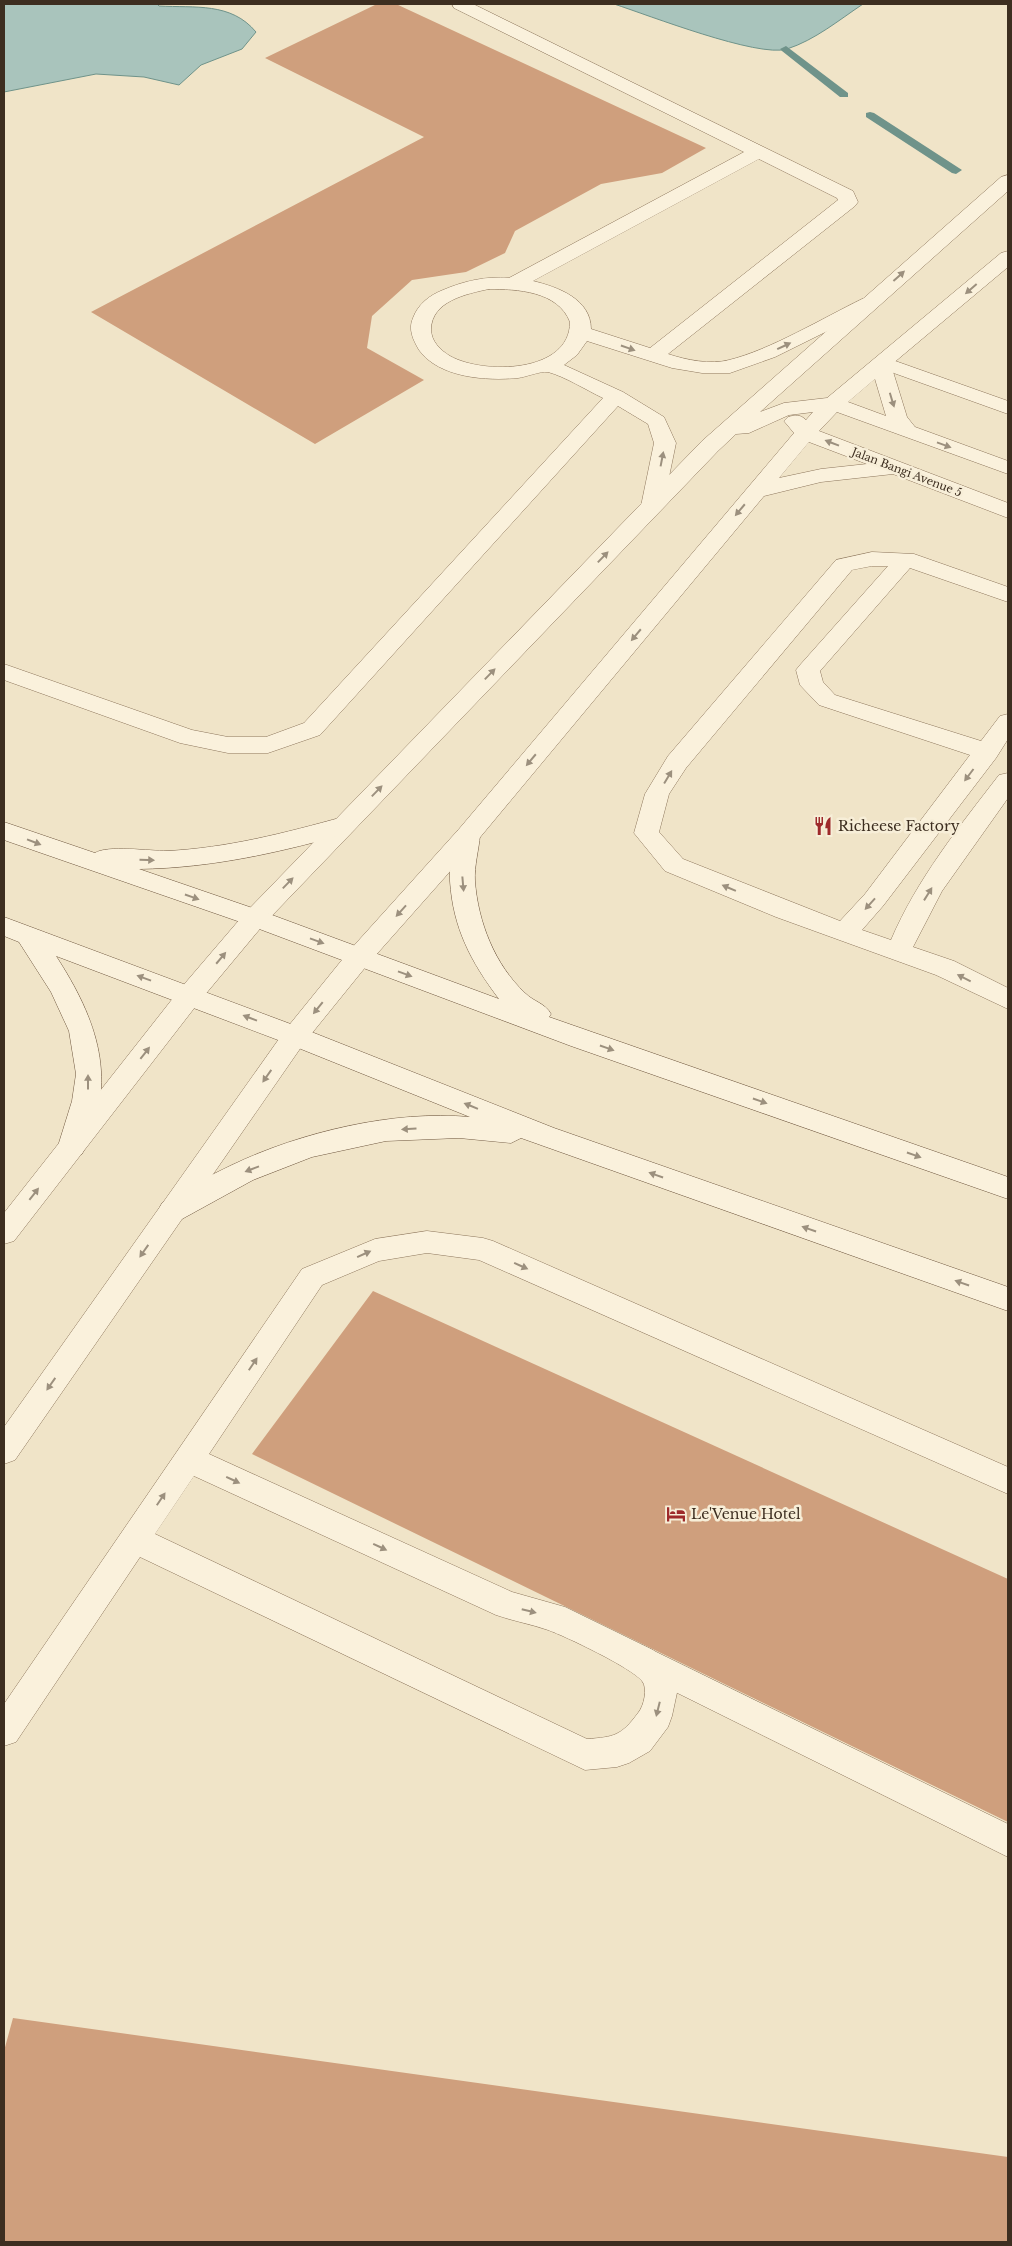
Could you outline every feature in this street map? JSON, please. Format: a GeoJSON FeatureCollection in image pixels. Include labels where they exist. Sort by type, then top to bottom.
{"type":"FeatureCollection","features":[{"type":"Feature","properties":{"kind":"street"},"geometry":{"type":"LineString","coordinates":[[460,4],[840,190],[846,195],[848,202],[653,356]]}},
{"type":"Feature","properties":{"kind":"street"},"geometry":{"type":"LineString","coordinates":[[514,283],[760,151]]}},
{"type":"Feature","properties":{"kind":"street"},"geometry":{"type":"LineString","coordinates":[[4,1232],[190,995],[255,918],[710,446],[1008,180]]}},
{"type":"Feature","properties":{"kind":"street"},"geometry":{"type":"LineString","coordinates":[[4,1451],[295,1036],[359,957],[468,835],[805,433],[833,404],[883,364],[1008,257]]}},
{"type":"Feature","properties":{"kind":"street"},"geometry":{"type":"LineString","coordinates":[[489,283],[514,283],[538,287],[557,295],[572,306],[581,319],[582,333],[576,345],[564,356],[548,365],[524,371],[497,373],[471,370],[448,362],[431,351],[422,337],[421,322],[428,308],[443,296],[464,288],[489,283]]}},
{"type":"Feature","properties":{"kind":"street"},"geometry":{"type":"LineString","coordinates":[[582,333],[653,356],[702,368],[730,367],[768,353],[869,303]]}},
{"type":"Feature","properties":{"kind":"street"},"geometry":{"type":"LineString","coordinates":[[784,409],[824,344]]}},
{"type":"Feature","properties":{"kind":"street"},"geometry":{"type":"LineString","coordinates":[[883,364],[1008,408]]}},
{"type":"Feature","properties":{"kind":"street"},"geometry":{"type":"LineString","coordinates":[[883,364],[897,418],[908,432]]}},
{"type":"Feature","properties":{"kind":"street"},"geometry":{"type":"LineString","coordinates":[[548,365],[616,396],[657,422],[665,443],[652,506]]}},
{"type":"Feature","properties":{"kind":"street"},"geometry":{"type":"LineString","coordinates":[[4,672],[188,737],[228,745],[268,745],[312,729],[616,396]]}},
{"type":"Feature","properties":{"kind":"street"},"geometry":{"type":"LineString","coordinates":[[710,446],[784,409],[833,404],[1008,468]]}},
{"type":"Feature","properties":{"kind":"street"},"geometry":{"type":"LineString","coordinates":[[784,409],[805,433]]}},
{"type":"Feature","properties":{"kind":"street","name":"Jalan Bangi Avenue 5"},"geometry":{"type":"LineString","coordinates":[[805,433],[1008,510]]}},
{"type":"Feature","properties":{"kind":"street"},"geometry":{"type":"LineString","coordinates":[[755,492],[785,481],[841,471],[899,469]]}},
{"type":"Feature","properties":{"kind":"street"},"geometry":{"type":"LineString","coordinates":[[1008,595],[906,559],[872,559],[844,565],[677,762],[657,794],[646,833],[674,865],[785,912],[945,968],[1008,999]]}},
{"type":"Feature","properties":{"kind":"street"},"geometry":{"type":"LineString","coordinates":[[906,559],[808,670],[812,685],[827,700],[987,752]]}},
{"type":"Feature","properties":{"kind":"street"},"geometry":{"type":"LineString","coordinates":[[844,933],[874,900],[1008,722]]}},
{"type":"Feature","properties":{"kind":"street"},"geometry":{"type":"LineString","coordinates":[[898,953],[910,922],[952,856],[1008,781]]}},
{"type":"Feature","properties":{"kind":"street"},"geometry":{"type":"LineString","coordinates":[[63,853],[121,859],[169,860],[219,856],[284,842],[343,826]]}},
{"type":"Feature","properties":{"kind":"street"},"geometry":{"type":"LineString","coordinates":[[4,831],[255,918],[580,1039],[1008,1188]]}},
{"type":"Feature","properties":{"kind":"street"},"geometry":{"type":"LineString","coordinates":[[468,835],[462,879],[468,919],[486,963],[516,1001],[580,1039]]}},
{"type":"Feature","properties":{"kind":"street"},"geometry":{"type":"LineString","coordinates":[[4,926],[190,995],[544,1136],[1008,1299]]}},
{"type":"Feature","properties":{"kind":"street"},"geometry":{"type":"LineString","coordinates":[[29,936],[58,978],[77,1016],[88,1055],[88,1093],[72,1146]]}},
{"type":"Feature","properties":{"kind":"street"},"geometry":{"type":"LineString","coordinates":[[172,1211],[243,1172],[298,1150],[386,1130],[459,1127],[544,1136]]}},
{"type":"Feature","properties":{"kind":"street"},"geometry":{"type":"LineString","coordinates":[[4,1731],[312,1277],[375,1250],[427,1242],[483,1249],[1008,1481]]}},
{"type":"Feature","properties":{"kind":"street"},"geometry":{"type":"LineString","coordinates":[[188,1459],[507,1605],[554,1617],[1008,1841]]}},
{"type":"Feature","properties":{"kind":"street"},"geometry":{"type":"LineString","coordinates":[[134,1539],[585,1755],[616,1752],[638,1740],[656,1716],[662,1688],[654,1671],[642,1660]]}},
{"type":"Feature","properties":{"kind":"water"},"geometry":{"type":"Polygon","coordinates":[[[4,4],[157,4],[159,6],[212,8],[224,11],[246,22],[256,32],[242,49],[201,65],[179,85],[144,77],[96,74],[4,92],[4,4]]]}},
{"type":"Feature","properties":{"kind":"water"},"geometry":{"type":"Polygon","coordinates":[[[614,4],[863,4],[807,40],[787,49],[773,50],[728,42],[614,4]]]}},
{"type":"Feature","properties":{"kind":"building"},"geometry":{"type":"Polygon","coordinates":[[[377,4],[396,4],[706,148],[662,173],[601,184],[515,231],[505,253],[466,272],[412,280],[372,316],[367,348],[424,380],[315,444],[91,312],[424,137],[265,58],[377,4]]]}},
{"type":"Feature","properties":{"kind":"building"},"geometry":{"type":"Polygon","coordinates":[[[373,1291],[1008,1579],[1008,1822],[252,1454],[373,1291]]]}},
{"type":"Feature","properties":{"kind":"building"},"geometry":{"type":"Polygon","coordinates":[[[13,2018],[1008,2157],[1008,2242],[4,2242],[4,2051],[13,2018]]]}},
{"type":"Feature","properties":{"kind":"waterway"},"geometry":{"type":"LineString","coordinates":[[786,49],[844,95]]}},
{"type":"Feature","properties":{"kind":"waterway"},"geometry":{"type":"LineString","coordinates":[[870,115],[956,170]]}},
{"type":"Feature","properties":{"kind":"place","name":"Richeese Factory"},"geometry":{"type":"Point","coordinates":[823,826]}},
{"type":"Feature","properties":{"kind":"place","name":"Le'Venue Hotel"},"geometry":{"type":"Point","coordinates":[676,1514]}}]}
